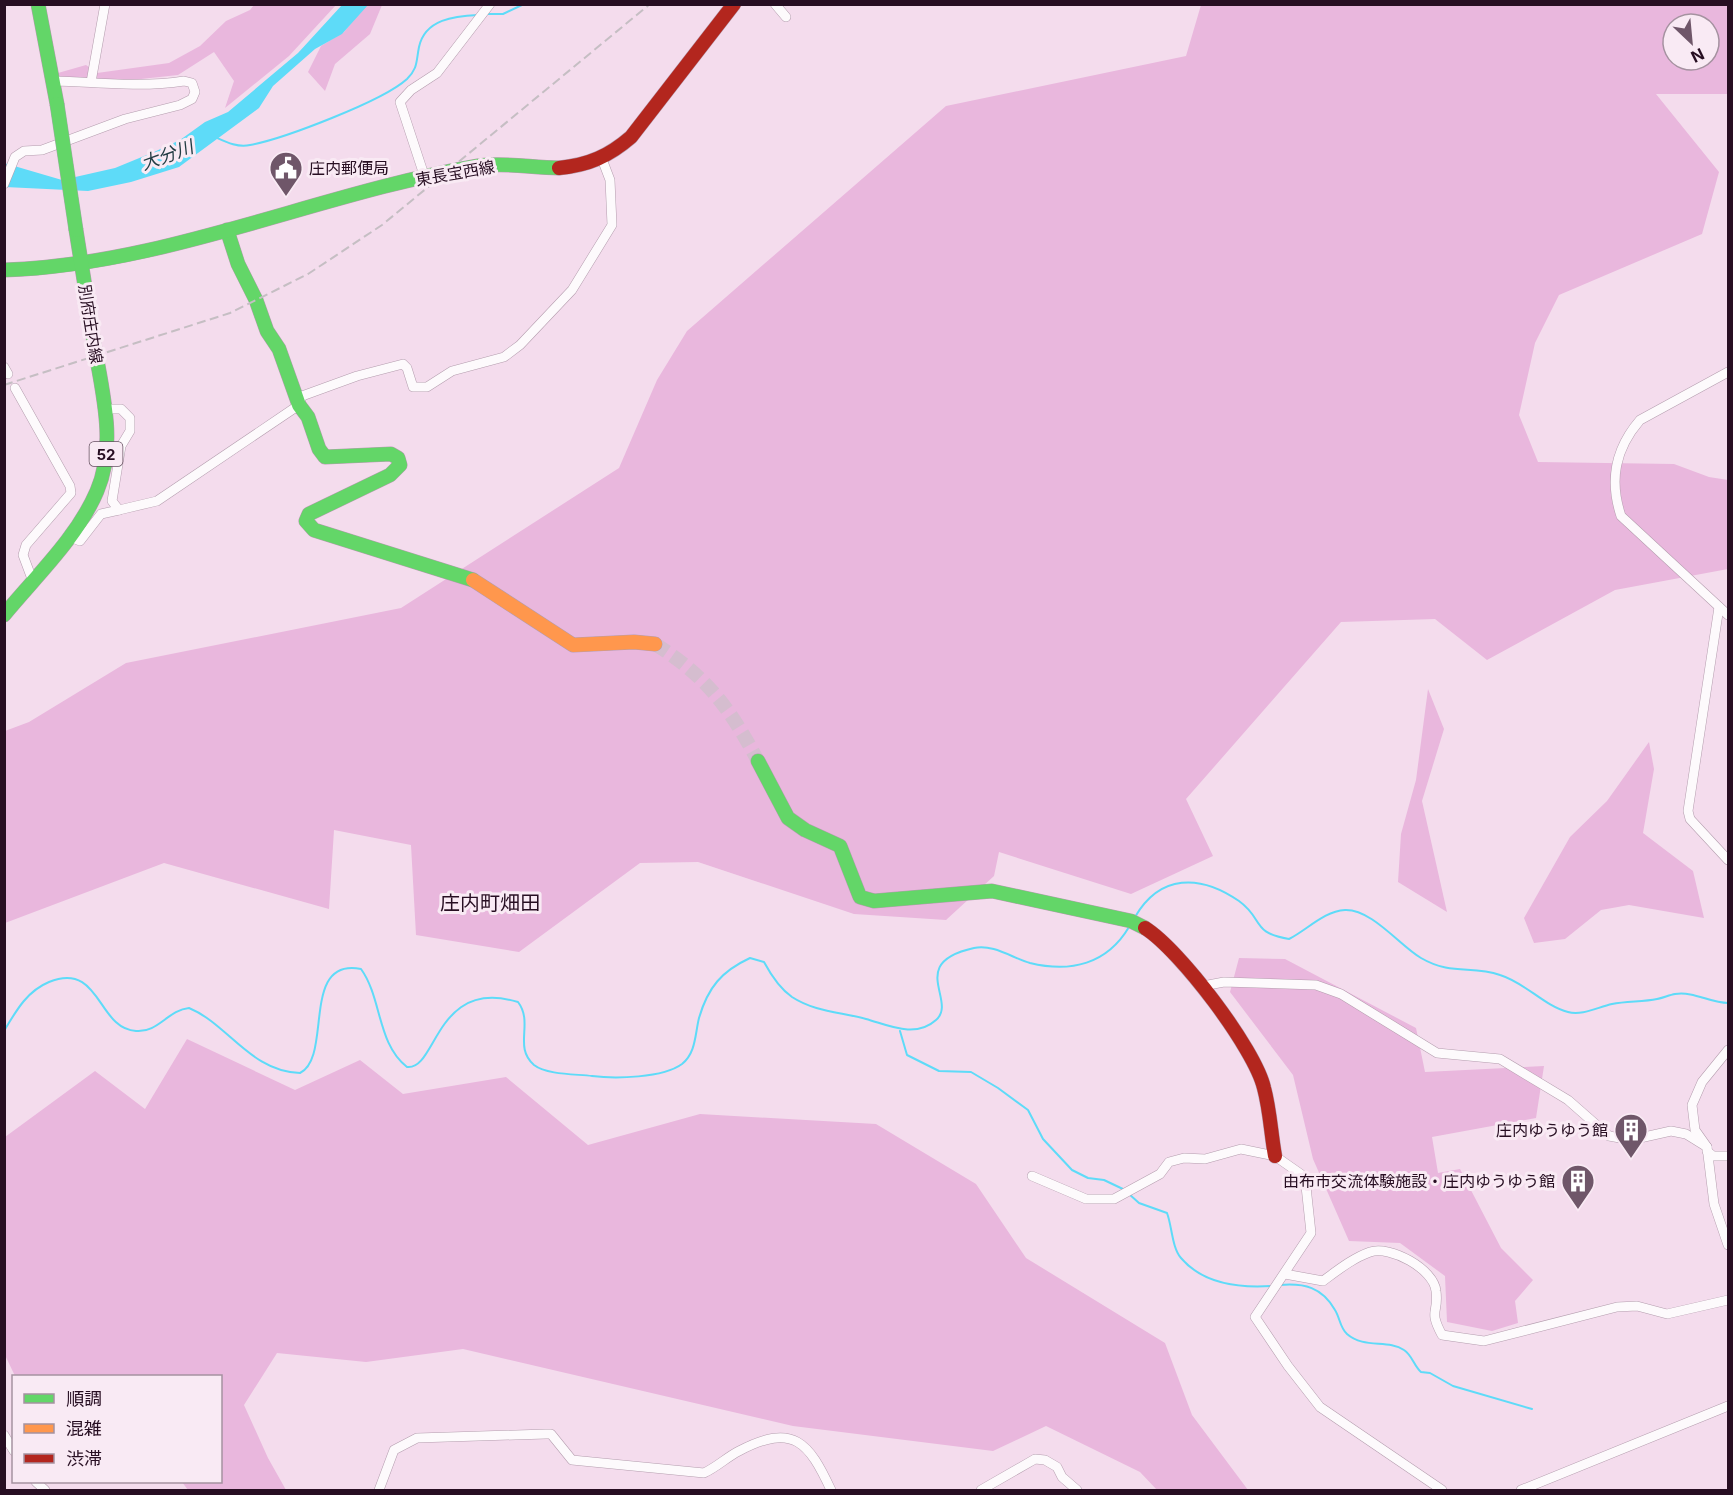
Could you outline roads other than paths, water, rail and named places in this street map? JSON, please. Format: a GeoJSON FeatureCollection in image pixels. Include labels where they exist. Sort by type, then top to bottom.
{"type":"FeatureCollection","features":[{"type":"Feature","properties":{"kind":"street","name":"別府庄内線"},"geometry":{"type":"LineString","coordinates":[[4,615],[68,536],[93,499],[104,467],[107,446],[104,409],[54,81],[38,4]]}},
{"type":"Feature","properties":{"kind":"street"},"geometry":{"type":"LineString","coordinates":[[91,82],[105,4]]}},
{"type":"Feature","properties":{"kind":"street"},"geometry":{"type":"LineString","coordinates":[[425,178],[400,102],[411,90],[437,73],[490,4]]}},
{"type":"Feature","properties":{"kind":"street","name":"東長宝西線"},"geometry":{"type":"LineString","coordinates":[[4,270],[33,270],[189,242],[324,201],[480,166],[502,165],[565,170],[602,159],[619,151],[631,137],[734,4]]}},
{"type":"Feature","properties":{"kind":"street"},"geometry":{"type":"LineString","coordinates":[[775,4],[786,17]]}},
{"type":"Feature","properties":{"kind":"street"},"geometry":{"type":"LineString","coordinates":[[4,184],[15,157],[24,151],[42,150],[125,119],[180,105],[192,99],[195,92],[192,83],[184,81],[126,86],[54,81]]}},
{"type":"Feature","properties":{"kind":"street"},"geometry":{"type":"LineString","coordinates":[[68,536],[80,541],[101,514],[157,501],[299,405],[302,396],[357,376],[403,364],[413,387],[427,387],[452,372],[504,357],[520,345],[572,290],[610,233],[612,225],[611,192],[602,159]]}},
{"type":"Feature","properties":{"kind":"street"},"geometry":{"type":"LineString","coordinates":[[227,230],[238,264],[256,300],[267,331],[279,349],[299,405],[308,417],[319,449],[326,457],[392,454],[398,458],[400,465],[390,475],[309,514],[306,521],[314,530],[471,579],[573,645],[585,647],[637,640],[655,644]]}},
{"type":"Feature","properties":{"kind":"street"},"geometry":{"type":"LineString","coordinates":[[1728,372],[1640,420],[1629,433],[1616,464],[1614,494],[1621,516],[1728,615]]}},
{"type":"Feature","properties":{"kind":"street"},"geometry":{"type":"LineString","coordinates":[[15,388],[70,486],[71,493],[26,545],[23,555],[32,579]]}},
{"type":"Feature","properties":{"kind":"street"},"geometry":{"type":"LineString","coordinates":[[104,409],[121,409],[130,418],[131,425],[121,446],[112,496],[112,501],[119,510]]}},
{"type":"Feature","properties":{"kind":"street"},"geometry":{"type":"LineString","coordinates":[[1719,608],[1688,811],[1690,819],[1728,860]]}},
{"type":"Feature","properties":{"kind":"street"},"geometry":{"type":"LineString","coordinates":[[758,761],[788,818],[805,830],[840,846],[860,897],[874,901],[992,891],[1131,921],[1148,929],[1203,986],[1239,1037],[1260,1077],[1275,1156]]}},
{"type":"Feature","properties":{"kind":"street"},"geometry":{"type":"LineString","coordinates":[[1203,986],[1234,981],[1316,985],[1341,994],[1437,1053],[1500,1059],[1568,1100],[1609,1136],[1631,1140],[1671,1131],[1686,1134],[1707,1149],[1714,1204],[1728,1245]]}},
{"type":"Feature","properties":{"kind":"street"},"geometry":{"type":"LineString","coordinates":[[1728,1050],[1702,1082],[1692,1105],[1695,1130],[1707,1149],[1713,1156],[1728,1156]]}},
{"type":"Feature","properties":{"kind":"street"},"geometry":{"type":"LineString","coordinates":[[1032,1176],[1086,1199],[1114,1199],[1160,1174],[1169,1162],[1184,1158],[1205,1159],[1241,1149],[1275,1156],[1305,1177],[1311,1233],[1255,1317],[1288,1366],[1320,1407],[1442,1491]]}},
{"type":"Feature","properties":{"kind":"street"},"geometry":{"type":"LineString","coordinates":[[1285,1274],[1323,1281],[1349,1262],[1380,1250],[1414,1262],[1429,1276],[1437,1290],[1433,1317],[1442,1335],[1466,1340],[1500,1339],[1617,1307],[1637,1306],[1668,1314],[1728,1300]]}},
{"type":"Feature","properties":{"kind":"street"},"geometry":{"type":"LineString","coordinates":[[1521,1491],[1728,1406]]}},
{"type":"Feature","properties":{"kind":"street"},"geometry":{"type":"LineString","coordinates":[[379,1491],[394,1450],[417,1438],[546,1434],[551,1434],[572,1460],[704,1473],[720,1466],[738,1451],[762,1441],[786,1437],[810,1449],[831,1491]]}},
{"type":"Feature","properties":{"kind":"street"},"geometry":{"type":"LineString","coordinates":[[4,1435],[12,1448]]}},
{"type":"Feature","properties":{"kind":"street"},"geometry":{"type":"LineString","coordinates":[[981,1491],[1035,1459],[1046,1460],[1057,1467],[1062,1477],[1077,1491]]}},
{"type":"Feature","properties":{"kind":"water","name":"大分川"},"geometry":{"type":"Polygon","coordinates":[[[342,5],[368,5],[342,34],[315,49],[273,86],[259,108],[179,167],[131,182],[88,191],[5,187],[4,163],[62,180],[115,168],[180,140],[205,122],[228,112],[298,53],[342,5]]]}},
{"type":"Feature","properties":{"kind":"waterway"},"geometry":{"type":"LineString","coordinates":[[487,14],[503,14],[524,4]]}},
{"type":"Feature","properties":{"kind":"waterway"},"geometry":{"type":"LineString","coordinates":[[215,137],[228,143],[246,146],[308,127],[377,98],[395,88],[411,75],[415,68],[422,38],[434,25],[451,18],[478,15]]}},
{"type":"Feature","properties":{"kind":"waterway"},"geometry":{"type":"LineString","coordinates":[[1135,917],[1156,893],[1169,886],[1196,883],[1210,886],[1239,901],[1263,929],[1289,939],[1337,911],[1355,911],[1385,929],[1421,958],[1442,967],[1500,975],[1518,983],[1551,1005],[1568,1012],[1584,1012],[1612,1004],[1659,999],[1673,994],[1728,1003]]}},
{"type":"Feature","properties":{"kind":"waterway"},"geometry":{"type":"LineString","coordinates":[[4,1031],[23,1002],[34,991],[49,982],[66,978],[79,981],[89,988],[113,1020],[123,1027],[136,1031],[151,1029],[175,1013],[189,1008],[203,1015],[267,1065],[283,1071],[300,1073],[310,1063],[315,1048],[324,992],[330,978],[342,969],[361,969],[373,993],[390,1046],[407,1067],[417,1064],[425,1055],[454,1013],[470,1002],[491,998],[518,1002],[524,1018],[525,1051],[534,1065],[546,1071],[602,1077],[651,1075],[674,1069],[687,1060],[707,997],[717,981],[731,969],[750,958],[764,962],[779,985],[801,1002],[819,1009],[910,1030],[928,1026],[941,1012],[938,972],[942,963],[954,955],[981,947],[1003,952],[1030,963],[1045,966],[1074,966],[1087,963],[1110,950],[1129,927]]}},
{"type":"Feature","properties":{"kind":"waterway"},"geometry":{"type":"LineString","coordinates":[[900,1031],[907,1055],[939,1071],[971,1072],[998,1088],[1028,1110],[1043,1139],[1072,1170],[1088,1178],[1104,1180],[1125,1190]]}},
{"type":"Feature","properties":{"kind":"waterway"},"geometry":{"type":"LineString","coordinates":[[1129,1194],[1139,1203],[1167,1213],[1178,1254],[1200,1274],[1235,1285],[1271,1286]]}},
{"type":"Feature","properties":{"kind":"waterway"},"geometry":{"type":"LineString","coordinates":[[1280,1285],[1305,1286],[1318,1291],[1330,1302],[1347,1334],[1354,1339],[1368,1343],[1391,1345],[1404,1350],[1421,1372],[1430,1373],[1453,1386],[1532,1409]]}},
{"type":"Feature","properties":{"kind":"tunnel"},"geometry":{"type":"LineString","coordinates":[[655,644],[703,681],[726,709],[758,761]]}},
{"type":"Feature","properties":{"kind":"railway"},"geometry":{"type":"LineString","coordinates":[[4,385],[230,313],[308,274],[382,225],[650,4]]}},
{"type":"Feature","properties":{"kind":"place","name":"庄内郵便局"},"geometry":{"type":"Point","coordinates":[286,197]}},
{"type":"Feature","properties":{"kind":"place","name":"庄内ゆうゆう館"},"geometry":{"type":"Point","coordinates":[1631,1159]}},
{"type":"Feature","properties":{"kind":"place","name":"由布市交流体験施設・庄内ゆうゆう館"},"geometry":{"type":"Point","coordinates":[1578,1210]}},
{"type":"Feature","properties":{"kind":"district","name":"庄内町畑田"},"geometry":{"type":"Point","coordinates":[490,903]}}]}
